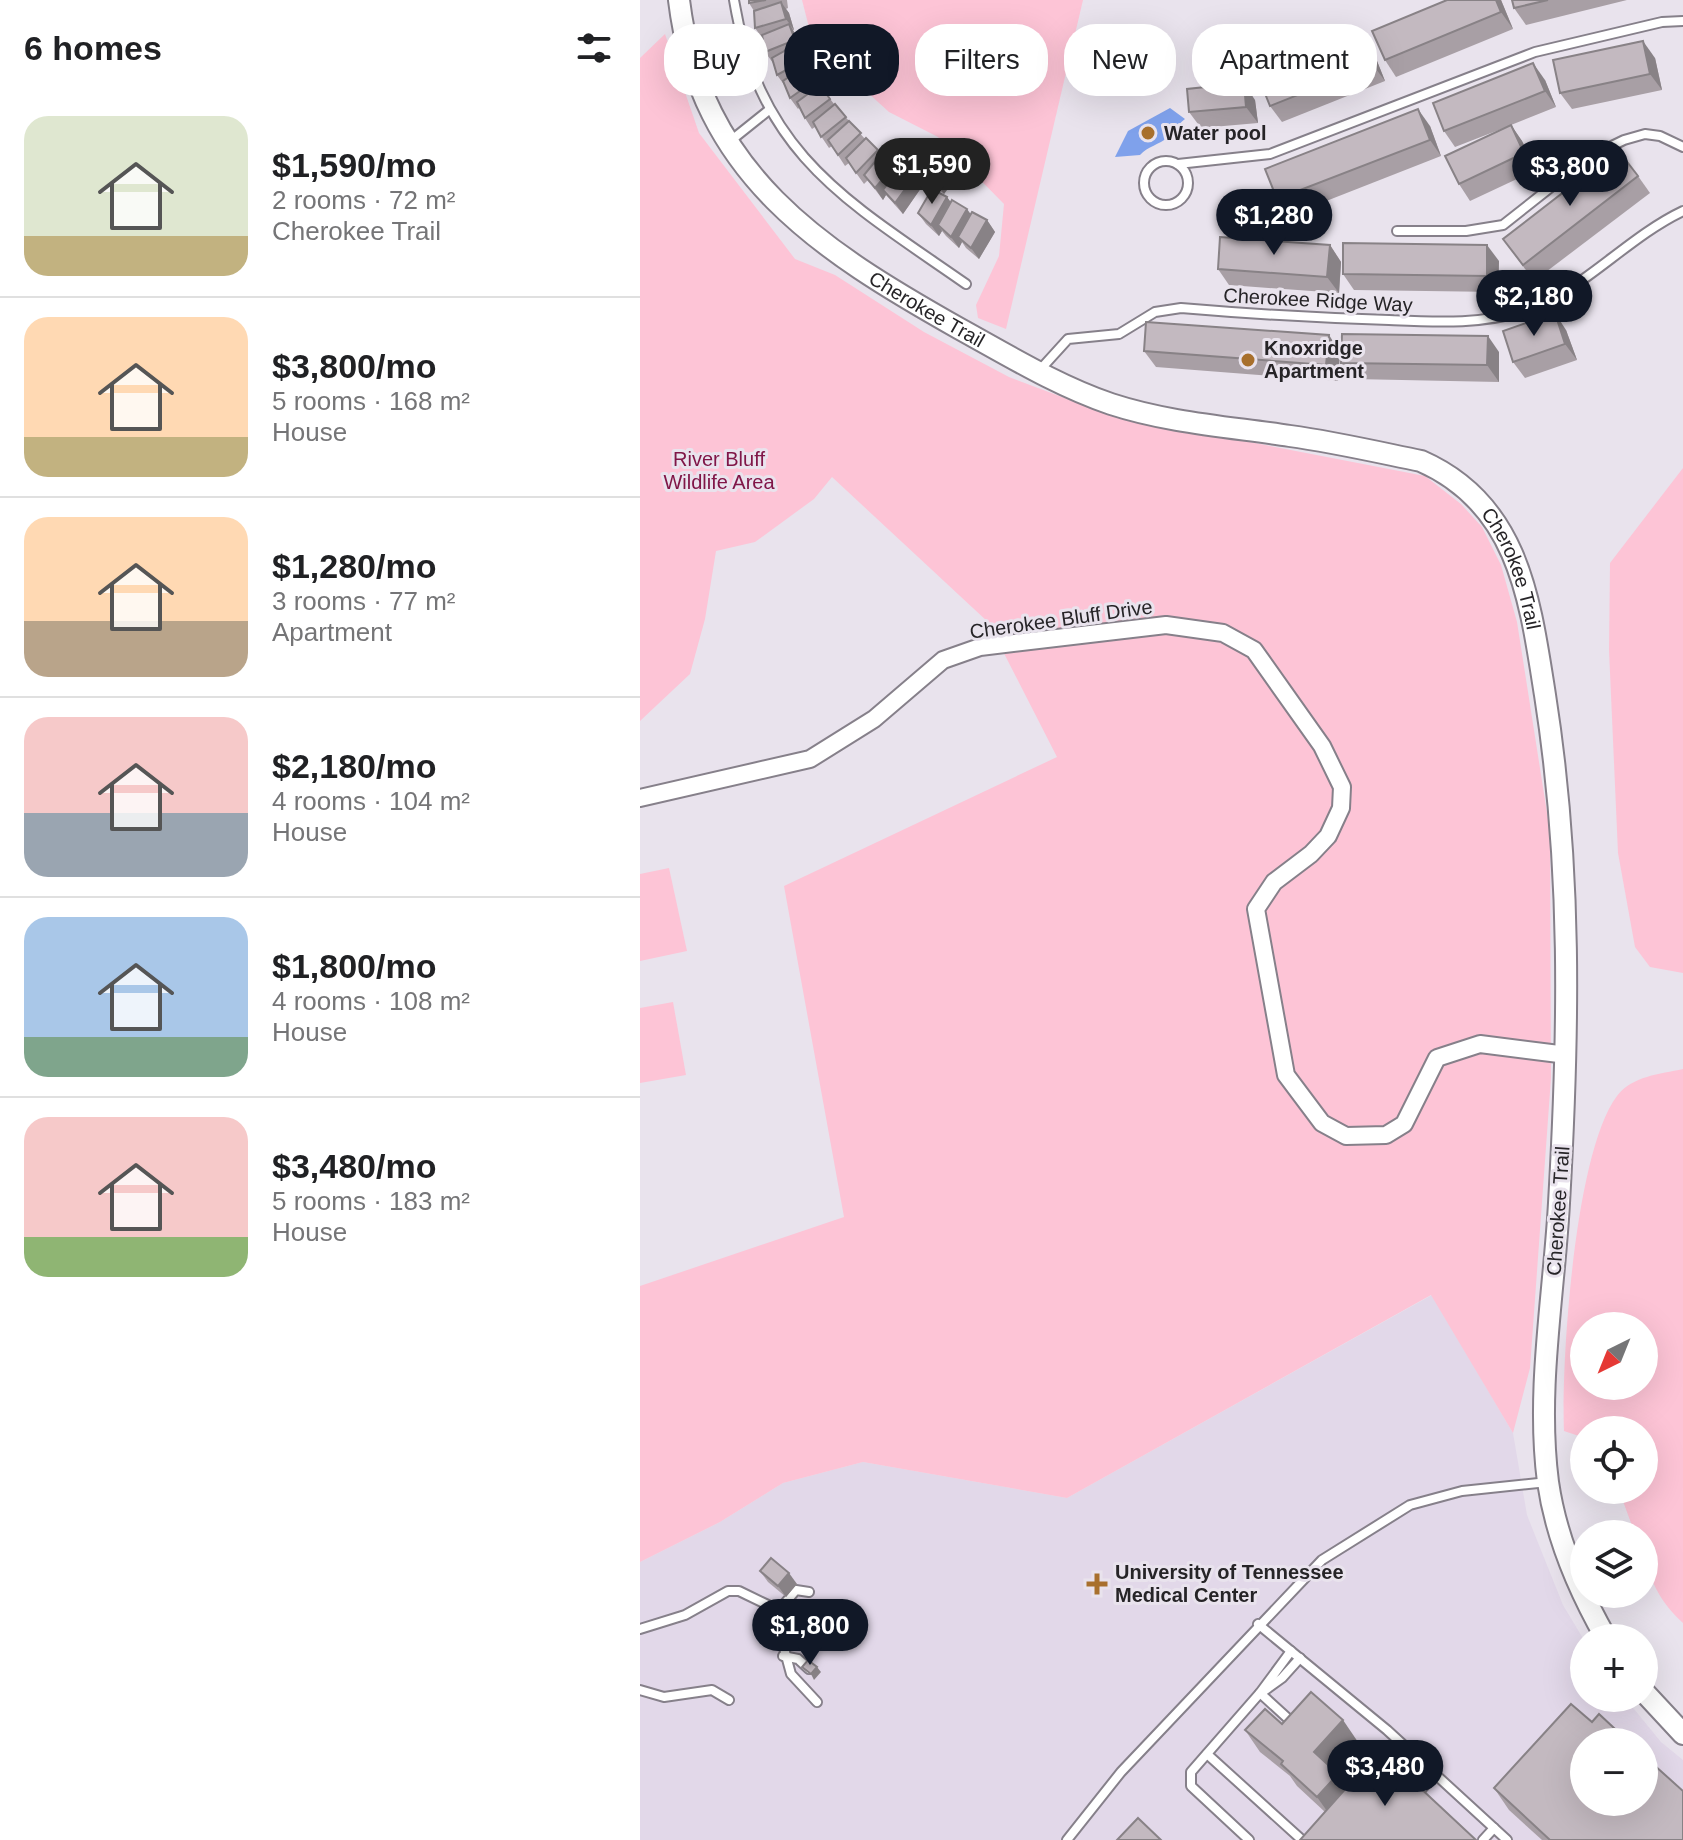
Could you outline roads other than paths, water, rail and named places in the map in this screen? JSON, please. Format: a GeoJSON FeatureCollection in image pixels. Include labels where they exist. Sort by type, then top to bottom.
{"type":"FeatureCollection","features":[{"type":"Feature","properties":{"kind":"street","name":"Cherokee Trail"},"geometry":{"type":"LineString","coordinates":[[679,0],[696,79],[728,143],[776,204],[824,245],[878,282],[1038,372],[1099,400],[1157,416],[1421,461],[1456,479],[1488,511],[1515,560],[1529,602],[1556,770],[1565,860],[1567,1055],[1545,1381],[1548,1482],[1559,1539],[1599,1624]]}},
{"type":"Feature","properties":{"kind":"street","name":"Cherokee Bluff Drive"},"geometry":{"type":"LineString","coordinates":[[640,798],[810,759],[874,719],[943,660],[980,647],[1166,625],[1223,633],[1254,650],[1322,746],[1342,787],[1341,808],[1328,836],[1311,854],[1274,882],[1256,909],[1286,1075],[1322,1123],[1346,1136],[1386,1135],[1404,1124],[1437,1058],[1480,1044],[1567,1055]]}},
{"type":"Feature","properties":{"kind":"street"},"geometry":{"type":"LineString","coordinates":[[1658,1707],[1683,1734]]}},
{"type":"Feature","properties":{"kind":"lane"},"geometry":{"type":"LineString","coordinates":[[734,0],[741,42],[769,110],[798,152],[841,196],[966,284]]}},
{"type":"Feature","properties":{"kind":"lane"},"geometry":{"type":"LineString","coordinates":[[1178,164],[1187,176],[1187,191],[1178,203],[1156,203],[1144,186],[1146,172],[1164,161],[1178,164],[1270,154],[1535,52],[1662,22],[1683,21]]}},
{"type":"Feature","properties":{"kind":"lane"},"geometry":{"type":"LineString","coordinates":[[728,143],[769,110]]}},
{"type":"Feature","properties":{"kind":"lane"},"geometry":{"type":"LineString","coordinates":[[1397,231],[1466,231],[1503,225],[1589,157],[1624,140],[1645,134],[1660,136],[1683,147]]}},
{"type":"Feature","properties":{"kind":"lane","name":"Cherokee Ridge Way"},"geometry":{"type":"LineString","coordinates":[[1038,372],[1068,339],[1119,334],[1155,312],[1181,308],[1427,321],[1499,317],[1531,309],[1571,288],[1625,245],[1683,211]]}},
{"type":"Feature","properties":{"kind":"lane"},"geometry":{"type":"LineString","coordinates":[[1067,1840],[1121,1772],[1258,1624],[1322,1560],[1410,1505],[1462,1491],[1548,1482]]}},
{"type":"Feature","properties":{"kind":"lane"},"geometry":{"type":"LineString","coordinates":[[775,1615],[796,1590],[809,1592]]}},
{"type":"Feature","properties":{"kind":"lane"},"geometry":{"type":"LineString","coordinates":[[640,1629],[685,1615],[728,1591],[757,1599],[775,1615],[783,1656],[791,1674],[817,1702]]}},
{"type":"Feature","properties":{"kind":"lane"},"geometry":{"type":"LineString","coordinates":[[1258,1624],[1435,1774],[1507,1840]]}},
{"type":"Feature","properties":{"kind":"lane"},"geometry":{"type":"LineString","coordinates":[[1249,1840],[1191,1786],[1189,1778],[1291,1651]]}},
{"type":"Feature","properties":{"kind":"lane"},"geometry":{"type":"LineString","coordinates":[[783,1656],[798,1659],[809,1669]]}},
{"type":"Feature","properties":{"kind":"lane"},"geometry":{"type":"LineString","coordinates":[[1260,1693],[1282,1678],[1300,1658]]}},
{"type":"Feature","properties":{"kind":"lane"},"geometry":{"type":"LineString","coordinates":[[640,1690],[664,1697],[712,1690],[729,1700]]}},
{"type":"Feature","properties":{"kind":"lane"},"geometry":{"type":"LineString","coordinates":[[1260,1693],[1298,1728]]}},
{"type":"Feature","properties":{"kind":"lane"},"geometry":{"type":"LineString","coordinates":[[1207,1754],[1302,1840]]}},
{"type":"Feature","properties":{"kind":"lane"},"geometry":{"type":"LineString","coordinates":[[1418,1793],[1435,1774]]}},
{"type":"Feature","properties":{"kind":"lane"},"geometry":{"type":"LineString","coordinates":[[1483,1840],[1494,1828]]}},
{"type":"Feature","properties":{"kind":"water","name":"Water pool"},"geometry":{"type":"Polygon","coordinates":[[[1170,108],[1185,119],[1168,137],[1140,155],[1115,157],[1128,131],[1170,108]]]}},
{"type":"Feature","properties":{"kind":"place","name":"Water pool"},"geometry":{"type":"Point","coordinates":[1148,133]}},
{"type":"Feature","properties":{"kind":"place","name":"Knoxridge Apartment"},"geometry":{"type":"Point","coordinates":[1248,360]}},
{"type":"Feature","properties":{"kind":"place","name":"University of Tennessee Medical Center"},"geometry":{"type":"Point","coordinates":[1097,1584]}},
{"type":"Feature","properties":{"kind":"park label","name":"River Bluff Wildlife Area"},"geometry":{"type":"Point","coordinates":[719,470]}}]}
